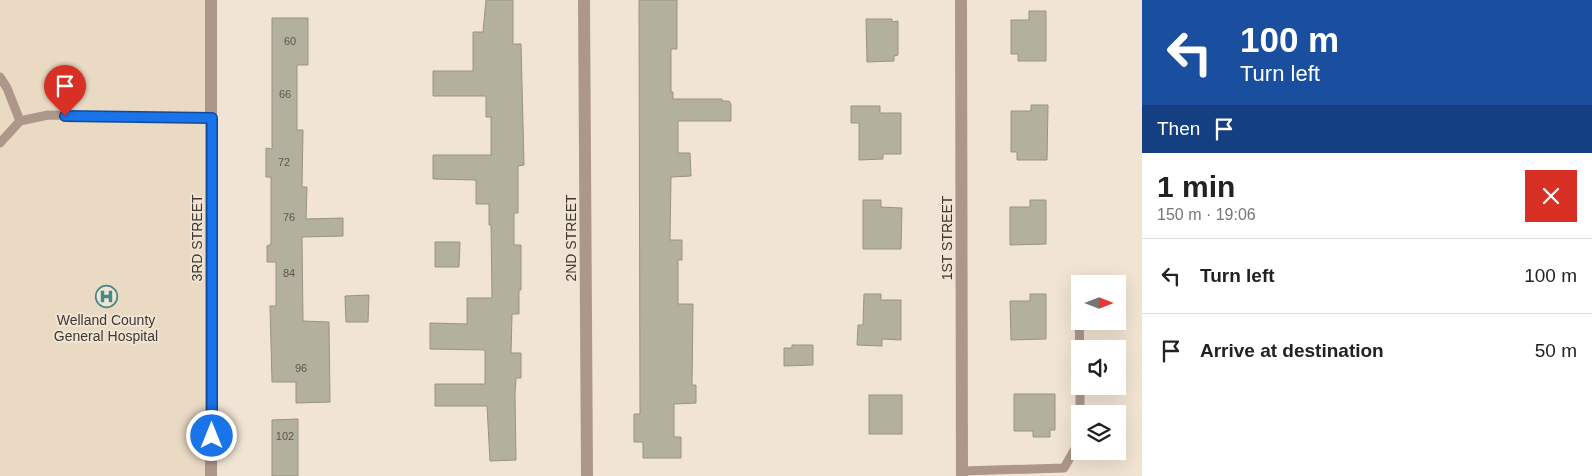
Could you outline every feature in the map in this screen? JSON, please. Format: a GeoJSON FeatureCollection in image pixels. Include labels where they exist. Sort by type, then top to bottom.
{"type":"FeatureCollection","features":[{"type":"Feature","properties":{"kind":"street","name":"3RD STREET"},"geometry":{"type":"LineString","coordinates":[[211,0],[212,476]]}},
{"type":"Feature","properties":{"kind":"street","name":"2ND STREET"},"geometry":{"type":"LineString","coordinates":[[584,0],[588,476]]}},
{"type":"Feature","properties":{"kind":"street","name":"1ST STREET"},"geometry":{"type":"LineString","coordinates":[[961,0],[962,473]]}},
{"type":"Feature","properties":{"kind":"lane"},"geometry":{"type":"LineString","coordinates":[[0,77],[8,88],[20,121]]}},
{"type":"Feature","properties":{"kind":"lane"},"geometry":{"type":"LineString","coordinates":[[0,143],[20,121],[48,115],[212,118]]}},
{"type":"Feature","properties":{"kind":"lane"},"geometry":{"type":"LineString","coordinates":[[962,473],[1064,468],[1071,456]]}},
{"type":"Feature","properties":{"kind":"shaded area","name":"Welland County General Hospital"},"geometry":{"type":"Polygon","coordinates":[[[0,0],[211,0],[211,476],[0,476],[0,0]]]}},
{"type":"Feature","properties":{"kind":"building"},"geometry":{"type":"Polygon","coordinates":[[[486,0],[513,0],[513,44],[521,44],[524,165],[518,166],[518,213],[514,213],[514,245],[521,245],[519,314],[512,314],[511,353],[521,353],[521,378],[516,378],[515,395],[516,460],[490,461],[487,406],[435,406],[435,384],[485,384],[485,350],[430,349],[430,323],[467,324],[467,298],[492,298],[489,204],[476,204],[476,180],[433,179],[433,155],[491,155],[491,117],[486,117],[486,96],[433,96],[433,71],[473,71],[473,32],[483,32],[486,0]]]}},
{"type":"Feature","properties":{"kind":"building"},"geometry":{"type":"Polygon","coordinates":[[[639,0],[677,0],[677,49],[671,49],[671,92],[673,92],[673,99],[722,99],[722,101],[729,101],[731,104],[731,121],[678,121],[678,153],[690,153],[691,176],[671,177],[670,240],[682,240],[682,260],[678,260],[678,304],[693,304],[692,385],[696,385],[696,403],[674,404],[674,437],[681,437],[681,458],[643,458],[643,442],[634,442],[634,414],[640,414],[639,0]]]}},
{"type":"Feature","properties":{"kind":"building"},"geometry":{"type":"Polygon","coordinates":[[[1029,11],[1046,11],[1046,61],[1018,61],[1018,54],[1011,54],[1011,20],[1029,20],[1029,11]]]}},
{"type":"Feature","properties":{"kind":"building"},"geometry":{"type":"Polygon","coordinates":[[[272,18],[308,18],[308,65],[297,65],[297,130],[303,130],[302,187],[307,187],[306,219],[343,218],[343,236],[302,237],[303,321],[329,322],[330,402],[296,403],[296,382],[272,382],[270,306],[276,306],[276,262],[267,262],[267,246],[271,244],[271,177],[266,177],[266,148],[272,149],[272,18]]]}},
{"type":"Feature","properties":{"kind":"building"},"geometry":{"type":"Polygon","coordinates":[[[866,19],[892,19],[892,22],[898,21],[898,55],[894,56],[894,61],[867,62],[866,19]]]}},
{"type":"Feature","properties":{"kind":"building"},"geometry":{"type":"Polygon","coordinates":[[[1031,105],[1048,105],[1047,160],[1017,160],[1017,152],[1011,152],[1011,111],[1031,111],[1031,105]]]}},
{"type":"Feature","properties":{"kind":"building"},"geometry":{"type":"Polygon","coordinates":[[[851,106],[880,106],[880,113],[901,113],[901,154],[883,154],[883,159],[859,160],[859,123],[851,123],[851,106]]]}},
{"type":"Feature","properties":{"kind":"building"},"geometry":{"type":"Polygon","coordinates":[[[863,200],[881,200],[881,207],[902,208],[901,249],[863,249],[863,200]]]}},
{"type":"Feature","properties":{"kind":"building"},"geometry":{"type":"Polygon","coordinates":[[[1030,200],[1046,200],[1046,244],[1010,245],[1010,207],[1030,207],[1030,200]]]}},
{"type":"Feature","properties":{"kind":"building"},"geometry":{"type":"Polygon","coordinates":[[[435,242],[460,242],[459,267],[435,267],[435,242]]]}},
{"type":"Feature","properties":{"kind":"building"},"geometry":{"type":"Polygon","coordinates":[[[864,294],[881,294],[881,300],[901,300],[901,340],[882,339],[882,346],[857,345],[858,325],[863,325],[864,294]]]}},
{"type":"Feature","properties":{"kind":"building"},"geometry":{"type":"Polygon","coordinates":[[[1030,294],[1046,294],[1046,339],[1011,340],[1010,301],[1030,301],[1030,294]]]}},
{"type":"Feature","properties":{"kind":"building"},"geometry":{"type":"Polygon","coordinates":[[[369,295],[368,322],[346,322],[345,296],[369,295]]]}},
{"type":"Feature","properties":{"kind":"building"},"geometry":{"type":"Polygon","coordinates":[[[792,345],[813,345],[813,365],[784,366],[784,348],[792,348],[792,345]]]}},
{"type":"Feature","properties":{"kind":"building"},"geometry":{"type":"Polygon","coordinates":[[[1014,394],[1055,394],[1055,430],[1050,430],[1050,437],[1033,437],[1033,431],[1014,431],[1014,394]]]}},
{"type":"Feature","properties":{"kind":"building"},"geometry":{"type":"Polygon","coordinates":[[[869,395],[902,395],[902,434],[869,434],[869,395]]]}},
{"type":"Feature","properties":{"kind":"building"},"geometry":{"type":"Polygon","coordinates":[[[298,419],[298,476],[272,476],[272,420],[298,419]]]}},
{"type":"Feature","properties":{"kind":"place","name":"Welland County General Hospital"},"geometry":{"type":"Point","coordinates":[106,297]}},
{"type":"Feature","properties":{"kind":"route"},"geometry":{"type":"LineString","coordinates":[[65,116],[212,118],[212,436]]}}]}
